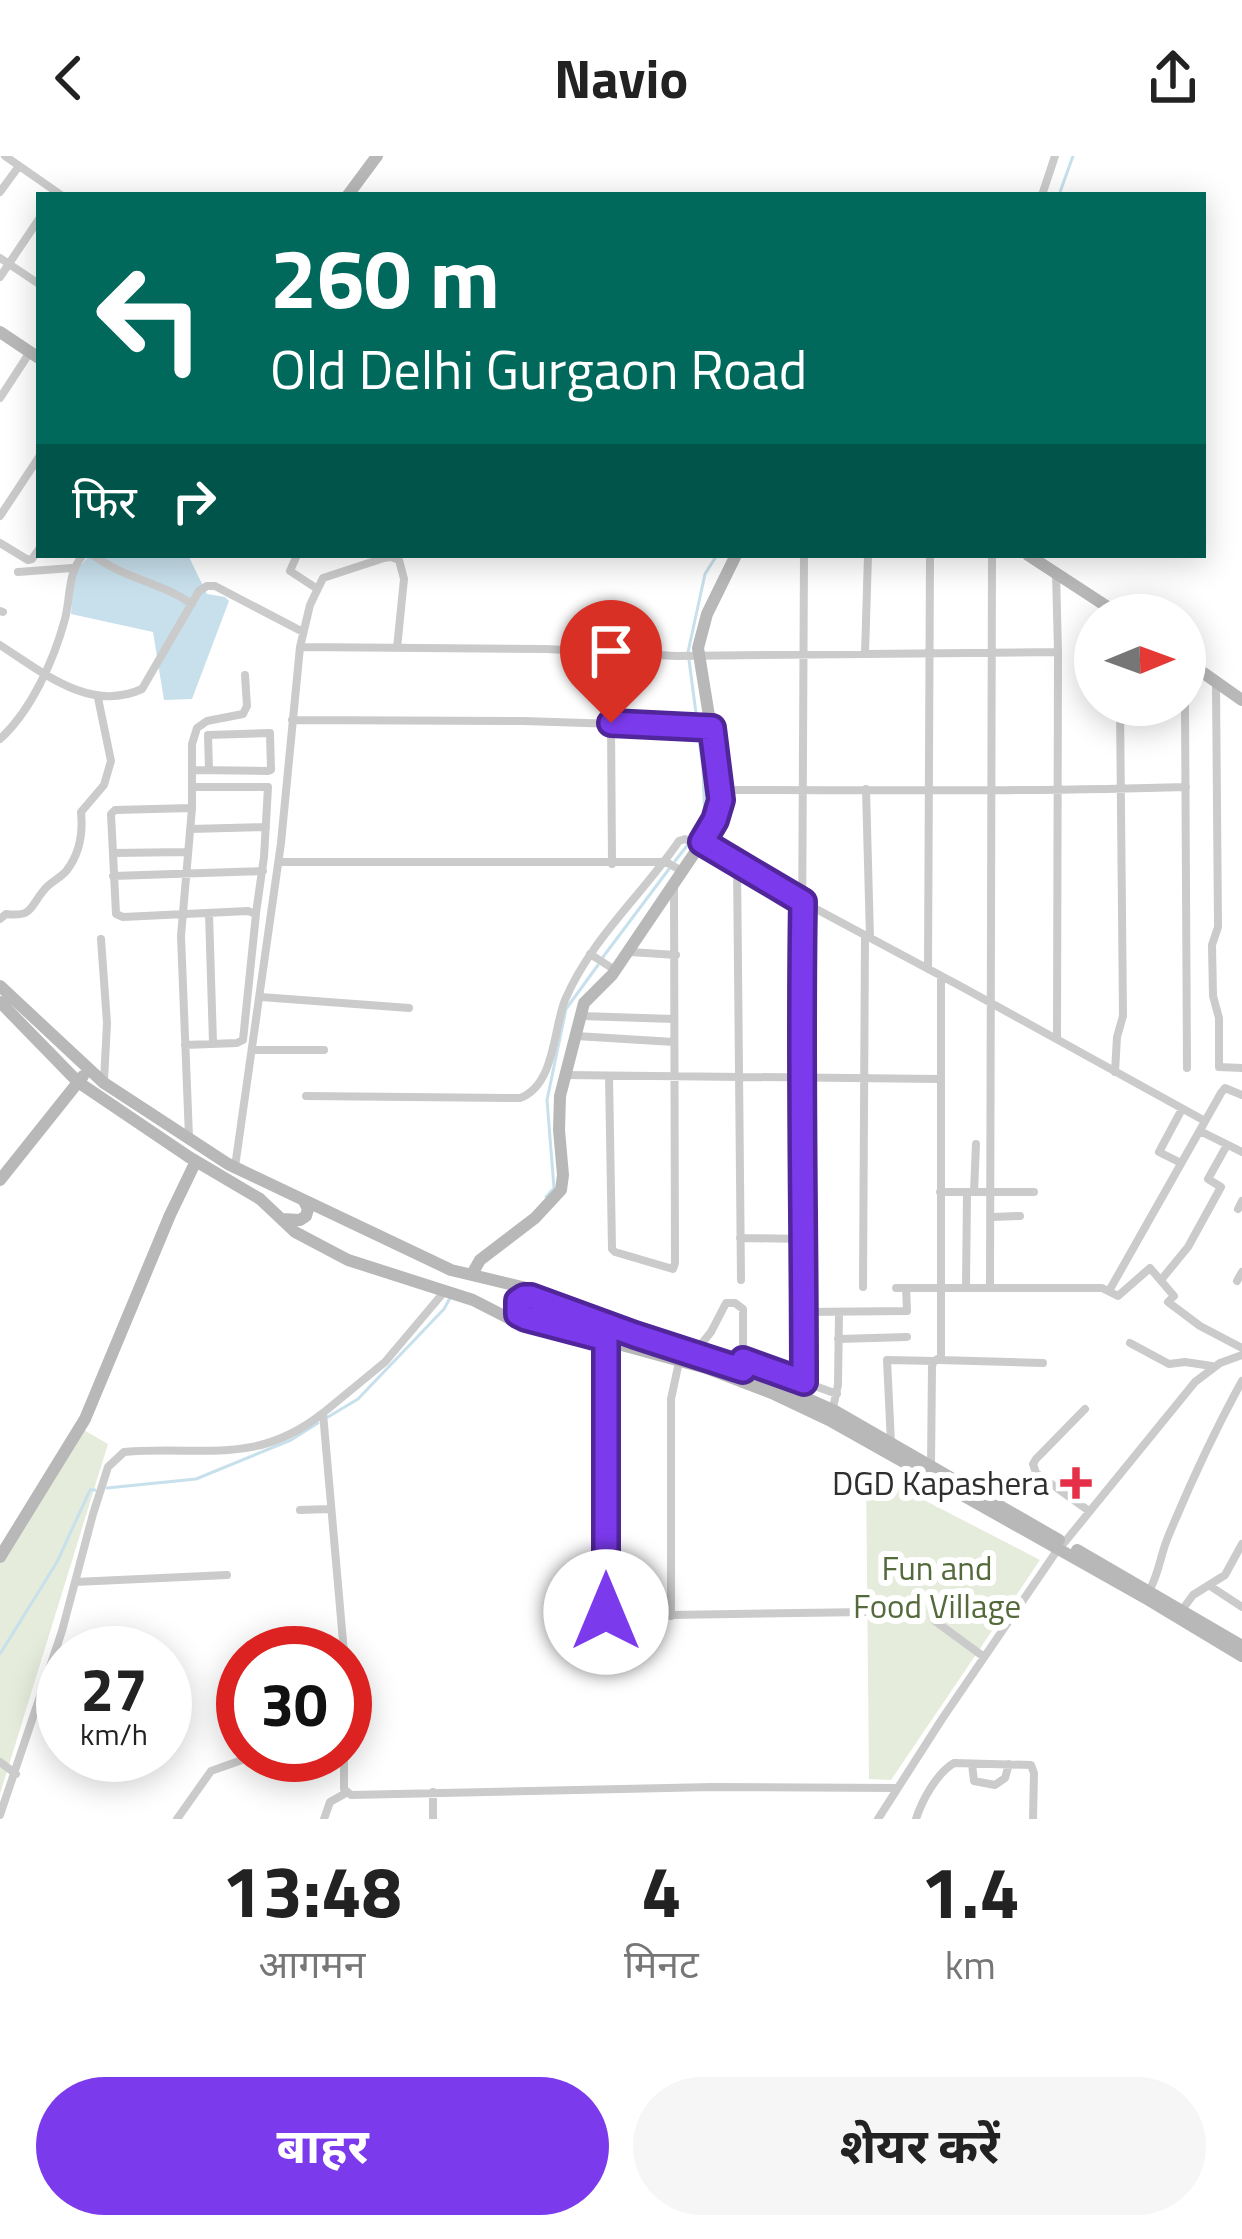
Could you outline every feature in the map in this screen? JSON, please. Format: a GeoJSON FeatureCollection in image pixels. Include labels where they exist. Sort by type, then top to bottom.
{"type":"FeatureCollection","features":[{"type":"Feature","properties":{"kind":"main road"},"geometry":{"type":"LineString","coordinates":[[350,192],[377,156]]}},
{"type":"Feature","properties":{"kind":"main road"},"geometry":{"type":"LineString","coordinates":[[0,332],[34,356]]}},
{"type":"Feature","properties":{"kind":"main road"},"geometry":{"type":"LineString","coordinates":[[467,1274],[561,1190],[559,1063],[575,1036],[588,997],[626,952],[674,870],[719,810],[721,790],[702,727],[694,655],[707,614],[735,558]]}},
{"type":"Feature","properties":{"kind":"main road"},"geometry":{"type":"LineString","coordinates":[[1033,558],[1089,594]]}},
{"type":"Feature","properties":{"kind":"main road"},"geometry":{"type":"LineString","coordinates":[[1206,675],[1242,700]]}},
{"type":"Feature","properties":{"kind":"main road"},"geometry":{"type":"LineString","coordinates":[[0,986],[83,1076],[104,1083],[235,1167],[378,1238],[467,1274],[535,1290],[583,1315]]}},
{"type":"Feature","properties":{"kind":"main road"},"geometry":{"type":"LineString","coordinates":[[0,1002],[83,1076],[192,1159],[260,1199],[295,1232],[348,1259],[490,1307],[522,1325],[552,1326]]}},
{"type":"Feature","properties":{"kind":"main road"},"geometry":{"type":"LineString","coordinates":[[0,1180],[83,1076]]}},
{"type":"Feature","properties":{"kind":"main road"},"geometry":{"type":"LineString","coordinates":[[0,1545],[82,1412],[192,1159]]}},
{"type":"Feature","properties":{"kind":"main road"},"geometry":{"type":"LineString","coordinates":[[0,1557],[85,1419],[192,1159]]}},
{"type":"Feature","properties":{"kind":"main road"},"geometry":{"type":"LineString","coordinates":[[280,1218],[292,1221],[306,1216],[304,1201]]}},
{"type":"Feature","properties":{"kind":"main road"},"geometry":{"type":"LineString","coordinates":[[1061,1546],[931,1465],[831,1415],[774,1394],[686,1357],[583,1315],[531,1297],[518,1301],[518,1314],[552,1326],[686,1357],[743,1365],[804,1398],[831,1415],[1061,1546],[1147,1594],[1242,1653]]}},
{"type":"Feature","properties":{"kind":"main road"},"geometry":{"type":"LineString","coordinates":[[1147,1594],[1182,1610],[1242,1653]]}},
{"type":"Feature","properties":{"kind":"street"},"geometry":{"type":"LineString","coordinates":[[5,156],[55,192]]}},
{"type":"Feature","properties":{"kind":"street"},"geometry":{"type":"LineString","coordinates":[[1043,192],[1054,156]]}},
{"type":"Feature","properties":{"kind":"street"},"geometry":{"type":"LineString","coordinates":[[0,192],[19,166]]}},
{"type":"Feature","properties":{"kind":"street"},"geometry":{"type":"LineString","coordinates":[[0,277],[4,261],[36,223]]}},
{"type":"Feature","properties":{"kind":"street"},"geometry":{"type":"LineString","coordinates":[[4,261],[36,282]]}},
{"type":"Feature","properties":{"kind":"street"},"geometry":{"type":"LineString","coordinates":[[0,398],[34,356]]}},
{"type":"Feature","properties":{"kind":"street"},"geometry":{"type":"LineString","coordinates":[[0,516],[36,462]]}},
{"type":"Feature","properties":{"kind":"street"},"geometry":{"type":"LineString","coordinates":[[25,479],[36,486]]}},
{"type":"Feature","properties":{"kind":"street"},"geometry":{"type":"LineString","coordinates":[[0,543],[32,566]]}},
{"type":"Feature","properties":{"kind":"street"},"geometry":{"type":"LineString","coordinates":[[32,566],[36,556]]}},
{"type":"Feature","properties":{"kind":"street"},"geometry":{"type":"LineString","coordinates":[[0,739],[46,674],[64,622],[72,568],[80,558]]}},
{"type":"Feature","properties":{"kind":"street"},"geometry":{"type":"LineString","coordinates":[[97,558],[116,572],[160,584],[192,604]]}},
{"type":"Feature","properties":{"kind":"street"},"geometry":{"type":"LineString","coordinates":[[296,558],[290,571],[316,589]]}},
{"type":"Feature","properties":{"kind":"street"},"geometry":{"type":"LineString","coordinates":[[235,1167],[279,862],[303,632],[316,589],[326,574],[391,558]]}},
{"type":"Feature","properties":{"kind":"street"},"geometry":{"type":"LineString","coordinates":[[396,558],[404,572],[397,648]]}},
{"type":"Feature","properties":{"kind":"street"},"geometry":{"type":"LineString","coordinates":[[804,558],[804,1398]]}},
{"type":"Feature","properties":{"kind":"street"},"geometry":{"type":"LineString","coordinates":[[866,654],[868,558]]}},
{"type":"Feature","properties":{"kind":"street"},"geometry":{"type":"LineString","coordinates":[[928,969],[930,558]]}},
{"type":"Feature","properties":{"kind":"street"},"geometry":{"type":"LineString","coordinates":[[990,1287],[992,558]]}},
{"type":"Feature","properties":{"kind":"street"},"geometry":{"type":"LineString","coordinates":[[18,572],[32,566],[72,568]]}},
{"type":"Feature","properties":{"kind":"street"},"geometry":{"type":"LineString","coordinates":[[1056,571],[1057,1039]]}},
{"type":"Feature","properties":{"kind":"street"},"geometry":{"type":"LineString","coordinates":[[0,645],[46,674],[98,698],[142,689],[202,587],[215,586],[303,632]]}},
{"type":"Feature","properties":{"kind":"street"},"geometry":{"type":"LineString","coordinates":[[300,646],[676,656],[1058,652]]}},
{"type":"Feature","properties":{"kind":"street"},"geometry":{"type":"LineString","coordinates":[[189,1137],[182,914],[192,808],[192,744],[197,728],[214,718],[246,711],[245,675]]}},
{"type":"Feature","properties":{"kind":"street"},"geometry":{"type":"LineString","coordinates":[[1216,682],[1214,996],[1220,1018],[1219,1067],[1242,1068]]}},
{"type":"Feature","properties":{"kind":"street"},"geometry":{"type":"LineString","coordinates":[[0,919],[6,914],[28,913],[45,888],[67,870],[82,838],[83,808],[104,785],[111,761],[98,698]]}},
{"type":"Feature","properties":{"kind":"street"},"geometry":{"type":"LineString","coordinates":[[292,720],[702,727]]}},
{"type":"Feature","properties":{"kind":"street"},"geometry":{"type":"LineString","coordinates":[[611,723],[612,864]]}},
{"type":"Feature","properties":{"kind":"street"},"geometry":{"type":"LineString","coordinates":[[1115,1072],[1123,1016],[1120,726]]}},
{"type":"Feature","properties":{"kind":"street"},"geometry":{"type":"LineString","coordinates":[[1185,726],[1187,1068]]}},
{"type":"Feature","properties":{"kind":"street"},"geometry":{"type":"LineString","coordinates":[[193,770],[209,770],[271,770],[270,733],[208,735],[209,770]]}},
{"type":"Feature","properties":{"kind":"street"},"geometry":{"type":"LineString","coordinates":[[185,1045],[243,1040],[268,787],[193,787]]}},
{"type":"Feature","properties":{"kind":"street"},"geometry":{"type":"LineString","coordinates":[[721,790],[1186,788]]}},
{"type":"Feature","properties":{"kind":"street"},"geometry":{"type":"LineString","coordinates":[[863,1287],[866,789]]}},
{"type":"Feature","properties":{"kind":"street"},"geometry":{"type":"LineString","coordinates":[[192,808],[113,810],[115,910],[120,916],[248,910],[256,914]]}},
{"type":"Feature","properties":{"kind":"street"},"geometry":{"type":"LineString","coordinates":[[190,829],[266,826]]}},
{"type":"Feature","properties":{"kind":"street"},"geometry":{"type":"LineString","coordinates":[[695,843],[736,861],[1205,1121]]}},
{"type":"Feature","properties":{"kind":"street"},"geometry":{"type":"LineString","coordinates":[[113,853],[188,852]]}},
{"type":"Feature","properties":{"kind":"street"},"geometry":{"type":"LineString","coordinates":[[736,861],[741,1280]]}},
{"type":"Feature","properties":{"kind":"street"},"geometry":{"type":"LineString","coordinates":[[279,862],[612,864],[674,870]]}},
{"type":"Feature","properties":{"kind":"street"},"geometry":{"type":"LineString","coordinates":[[609,1076],[612,1249],[670,1270],[675,1263],[674,870]]}},
{"type":"Feature","properties":{"kind":"street"},"geometry":{"type":"LineString","coordinates":[[306,1096],[520,1098],[532,1093],[559,1063],[564,1003],[592,955],[674,870]]}},
{"type":"Feature","properties":{"kind":"street"},"geometry":{"type":"LineString","coordinates":[[113,876],[262,871]]}},
{"type":"Feature","properties":{"kind":"street"},"geometry":{"type":"LineString","coordinates":[[208,913],[213,1044]]}},
{"type":"Feature","properties":{"kind":"street"},"geometry":{"type":"LineString","coordinates":[[101,939],[104,1083]]}},
{"type":"Feature","properties":{"kind":"street"},"geometry":{"type":"LineString","coordinates":[[626,952],[676,955]]}},
{"type":"Feature","properties":{"kind":"street"},"geometry":{"type":"LineString","coordinates":[[592,955],[613,968]]}},
{"type":"Feature","properties":{"kind":"street"},"geometry":{"type":"LineString","coordinates":[[931,1465],[932,1367],[941,1353],[941,976]]}},
{"type":"Feature","properties":{"kind":"street"},"geometry":{"type":"LineString","coordinates":[[261,997],[409,1008]]}},
{"type":"Feature","properties":{"kind":"street"},"geometry":{"type":"LineString","coordinates":[[581,1016],[674,1018]]}},
{"type":"Feature","properties":{"kind":"street"},"geometry":{"type":"LineString","coordinates":[[575,1036],[674,1042]]}},
{"type":"Feature","properties":{"kind":"street"},"geometry":{"type":"LineString","coordinates":[[253,1050],[324,1050]]}},
{"type":"Feature","properties":{"kind":"street"},"geometry":{"type":"LineString","coordinates":[[559,1063],[609,1076],[939,1079]]}},
{"type":"Feature","properties":{"kind":"street"},"geometry":{"type":"LineString","coordinates":[[1109,1291],[1225,1088],[1242,1095]]}},
{"type":"Feature","properties":{"kind":"street"},"geometry":{"type":"LineString","coordinates":[[1181,1163],[1159,1152],[1182,1109]]}},
{"type":"Feature","properties":{"kind":"street"},"geometry":{"type":"LineString","coordinates":[[1200,1131],[1242,1152]]}},
{"type":"Feature","properties":{"kind":"street"},"geometry":{"type":"LineString","coordinates":[[966,1288],[976,1144]]}},
{"type":"Feature","properties":{"kind":"street"},"geometry":{"type":"LineString","coordinates":[[1161,1280],[1188,1246],[1221,1187],[1208,1179],[1227,1145]]}},
{"type":"Feature","properties":{"kind":"street"},"geometry":{"type":"LineString","coordinates":[[940,1192],[1034,1192]]}},
{"type":"Feature","properties":{"kind":"street"},"geometry":{"type":"LineString","coordinates":[[992,1217],[1020,1216]]}},
{"type":"Feature","properties":{"kind":"street"},"geometry":{"type":"LineString","coordinates":[[740,1238],[804,1239]]}},
{"type":"Feature","properties":{"kind":"street"},"geometry":{"type":"LineString","coordinates":[[804,1312],[907,1311],[901,1288],[1102,1288],[1120,1295],[1150,1268],[1174,1295],[1168,1302],[1242,1352]]}},
{"type":"Feature","properties":{"kind":"street"},"geometry":{"type":"LineString","coordinates":[[62,1626],[108,1467],[117,1457],[139,1451],[252,1449],[295,1433],[385,1362],[451,1293]]}},
{"type":"Feature","properties":{"kind":"street"},"geometry":{"type":"LineString","coordinates":[[671,1616],[670,1399],[686,1357],[711,1332],[726,1303],[743,1310],[743,1365],[837,1394]]}},
{"type":"Feature","properties":{"kind":"street"},"geometry":{"type":"LineString","coordinates":[[831,1415],[837,1394],[839,1312]]}},
{"type":"Feature","properties":{"kind":"street"},"geometry":{"type":"LineString","coordinates":[[838,1339],[907,1337]]}},
{"type":"Feature","properties":{"kind":"street"},"geometry":{"type":"LineString","coordinates":[[606,1339],[606,1612],[611,1617],[867,1612]]}},
{"type":"Feature","properties":{"kind":"street"},"geometry":{"type":"LineString","coordinates":[[1130,1343],[1169,1364],[1214,1366]]}},
{"type":"Feature","properties":{"kind":"street"},"geometry":{"type":"LineString","coordinates":[[878,1819],[1088,1510],[1127,1468],[1171,1408],[1214,1366],[1242,1352]]}},
{"type":"Feature","properties":{"kind":"street"},"geometry":{"type":"LineString","coordinates":[[891,1443],[887,1360],[1043,1363]]}},
{"type":"Feature","properties":{"kind":"street"},"geometry":{"type":"LineString","coordinates":[[1147,1594],[1201,1460],[1242,1381]]}},
{"type":"Feature","properties":{"kind":"street"},"geometry":{"type":"LineString","coordinates":[[1085,1409],[1036,1459],[1033,1468],[1088,1510]]}},
{"type":"Feature","properties":{"kind":"street"},"geometry":{"type":"LineString","coordinates":[[322,1413],[341,1626]]}},
{"type":"Feature","properties":{"kind":"street"},"geometry":{"type":"LineString","coordinates":[[300,1510],[329,1509]]}},
{"type":"Feature","properties":{"kind":"street"},"geometry":{"type":"LineString","coordinates":[[1182,1610],[1193,1595],[1225,1575],[1242,1544]]}},
{"type":"Feature","properties":{"kind":"street"},"geometry":{"type":"LineString","coordinates":[[76,1582],[227,1575]]}},
{"type":"Feature","properties":{"kind":"street"},"geometry":{"type":"LineString","coordinates":[[1210,1586],[1242,1607]]}},
{"type":"Feature","properties":{"kind":"street"},"geometry":{"type":"LineString","coordinates":[[935,1621],[984,1657]]}},
{"type":"Feature","properties":{"kind":"street"},"geometry":{"type":"LineString","coordinates":[[0,1815],[36,1709]]}},
{"type":"Feature","properties":{"kind":"street"},"geometry":{"type":"LineString","coordinates":[[0,1762],[16,1774]]}},
{"type":"Feature","properties":{"kind":"street"},"geometry":{"type":"LineString","coordinates":[[972,1764],[974,1781],[995,1785],[1005,1778],[1009,1764]]}},
{"type":"Feature","properties":{"kind":"street"},"geometry":{"type":"LineString","coordinates":[[916,1819],[948,1766],[1028,1764],[1033,1769],[1033,1819]]}},
{"type":"Feature","properties":{"kind":"street"},"geometry":{"type":"LineString","coordinates":[[177,1819],[216,1769]]}},
{"type":"Feature","properties":{"kind":"street"},"geometry":{"type":"LineString","coordinates":[[345,1782],[346,1793]]}},
{"type":"Feature","properties":{"kind":"street"},"geometry":{"type":"LineString","coordinates":[[324,1819],[330,1802],[346,1793],[896,1787]]}},
{"type":"Feature","properties":{"kind":"street"},"geometry":{"type":"LineString","coordinates":[[433,1792],[433,1819]]}},
{"type":"Feature","properties":{"kind":"green space"},"geometry":{"type":"Polygon","coordinates":[[[82,1429],[108,1444],[52,1626],[36,1626],[36,1677],[0,1794],[0,1564],[82,1429]]]}},
{"type":"Feature","properties":{"kind":"green space","name":"Fun and Food Village"},"geometry":{"type":"Polygon","coordinates":[[[866,1470],[1040,1560],[891,1780],[869,1779],[866,1470]]]}},
{"type":"Feature","properties":{"kind":"water"},"geometry":{"type":"Polygon","coordinates":[[[87,558],[189,558],[207,594],[229,601],[192,699],[164,700],[153,632],[71,614],[74,572],[87,558]]]}},
{"type":"Feature","properties":{"kind":"waterway"},"geometry":{"type":"LineString","coordinates":[[1060,192],[1073,156]]}},
{"type":"Feature","properties":{"kind":"waterway"},"geometry":{"type":"LineString","coordinates":[[697,721],[688,652],[705,574],[715,558]]}},
{"type":"Feature","properties":{"kind":"waterway"},"geometry":{"type":"LineString","coordinates":[[675,861],[705,823],[698,731]]}},
{"type":"Feature","properties":{"kind":"waterway"},"geometry":{"type":"LineString","coordinates":[[603,957],[669,869]]}},
{"type":"Feature","properties":{"kind":"waterway"},"geometry":{"type":"LineString","coordinates":[[546,1197],[554,1188],[547,1100],[566,1009],[598,965]]}},
{"type":"Feature","properties":{"kind":"waterway"},"geometry":{"type":"LineString","coordinates":[[328,1417],[358,1399],[450,1298]]}},
{"type":"Feature","properties":{"kind":"waterway"},"geometry":{"type":"LineString","coordinates":[[107,1488],[196,1479],[291,1440],[318,1423]]}},
{"type":"Feature","properties":{"kind":"waterway"},"geometry":{"type":"LineString","coordinates":[[0,1654],[57,1562],[90,1490],[95,1490]]}},
{"type":"Feature","properties":{"kind":"place","name":"DGD Kapashera"},"geometry":{"type":"Point","coordinates":[1076,1483]}},
{"type":"Feature","properties":{"kind":"route"},"geometry":{"type":"LineString","coordinates":[[606,1612],[606,1339],[526,1318],[518,1314],[518,1301],[531,1297],[743,1370],[743,1360],[804,1382],[803,902],[702,842],[721,800],[712,728],[611,723]]}}]}
